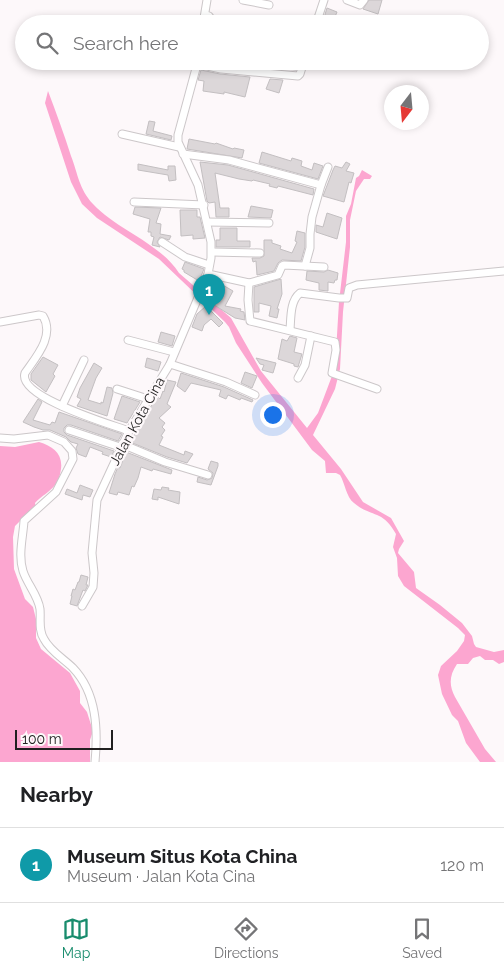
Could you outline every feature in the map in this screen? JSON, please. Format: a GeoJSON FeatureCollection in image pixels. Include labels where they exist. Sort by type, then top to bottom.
{"type":"FeatureCollection","features":[{"type":"Feature","properties":{"kind":"street"},"geometry":{"type":"LineString","coordinates":[[205,15],[207,0]]}},
{"type":"Feature","properties":{"kind":"street"},"geometry":{"type":"LineString","coordinates":[[243,0],[269,5]]}},
{"type":"Feature","properties":{"kind":"street"},"geometry":{"type":"LineString","coordinates":[[319,15],[324,0]]}},
{"type":"Feature","properties":{"kind":"street"},"geometry":{"type":"LineString","coordinates":[[347,0],[360,6],[364,0]]}},
{"type":"Feature","properties":{"kind":"street"},"geometry":{"type":"LineString","coordinates":[[122,134],[179,146],[178,134],[196,70]]}},
{"type":"Feature","properties":{"kind":"street"},"geometry":{"type":"LineString","coordinates":[[232,70],[298,76],[301,70]]}},
{"type":"Feature","properties":{"kind":"street","name":"Jalan Kota Cina"},"geometry":{"type":"LineString","coordinates":[[82,606],[93,587],[92,553],[95,505],[121,445],[170,364],[200,289],[208,274],[210,265],[212,252],[204,205],[198,185],[179,146]]}},
{"type":"Feature","properties":{"kind":"street"},"geometry":{"type":"LineString","coordinates":[[183,154],[229,160],[320,185]]}},
{"type":"Feature","properties":{"kind":"street"},"geometry":{"type":"LineString","coordinates":[[305,266],[310,251],[310,229],[320,185],[328,167]]}},
{"type":"Feature","properties":{"kind":"street"},"geometry":{"type":"LineString","coordinates":[[134,202],[204,205]]}},
{"type":"Feature","properties":{"kind":"street"},"geometry":{"type":"LineString","coordinates":[[207,222],[269,223]]}},
{"type":"Feature","properties":{"kind":"street"},"geometry":{"type":"LineString","coordinates":[[162,242],[185,257],[210,265]]}},
{"type":"Feature","properties":{"kind":"street"},"geometry":{"type":"LineString","coordinates":[[212,252],[260,253]]}},
{"type":"Feature","properties":{"kind":"street"},"geometry":{"type":"LineString","coordinates":[[208,274],[249,283],[278,275],[284,265],[324,267]]}},
{"type":"Feature","properties":{"kind":"street"},"geometry":{"type":"LineString","coordinates":[[290,330],[293,302],[299,293],[343,298],[350,288],[355,286],[504,271]]}},
{"type":"Feature","properties":{"kind":"street"},"geometry":{"type":"LineString","coordinates":[[249,283],[250,321],[336,343],[332,373],[377,389]]}},
{"type":"Feature","properties":{"kind":"street"},"geometry":{"type":"LineString","coordinates":[[0,322],[39,315],[44,317],[46,340],[25,373],[24,378],[27,384],[36,392],[62,406],[129,431]]}},
{"type":"Feature","properties":{"kind":"street"},"geometry":{"type":"LineString","coordinates":[[298,378],[305,365],[311,336]]}},
{"type":"Feature","properties":{"kind":"street"},"geometry":{"type":"LineString","coordinates":[[128,340],[174,352]]}},
{"type":"Feature","properties":{"kind":"street"},"geometry":{"type":"LineString","coordinates":[[62,406],[84,360]]}},
{"type":"Feature","properties":{"kind":"street"},"geometry":{"type":"LineString","coordinates":[[170,364],[226,382],[256,395]]}},
{"type":"Feature","properties":{"kind":"street"},"geometry":{"type":"LineString","coordinates":[[117,389],[148,399]]}},
{"type":"Feature","properties":{"kind":"street"},"geometry":{"type":"LineString","coordinates":[[69,430],[121,445],[165,462],[208,475]]}},
{"type":"Feature","properties":{"kind":"street"},"geometry":{"type":"LineString","coordinates":[[0,438],[16,439],[48,435],[66,444],[72,451],[73,459],[56,492],[24,521],[21,563],[40,607],[42,637],[80,676],[89,694],[98,738],[95,762]]}},
{"type":"Feature","properties":{"kind":"shaded area"},"geometry":{"type":"Polygon","coordinates":[[[48,91],[79,181],[88,198],[114,222],[161,253],[179,273],[231,318],[261,371],[307,428],[318,413],[335,368],[339,302],[346,242],[346,216],[351,204],[356,178],[362,170],[372,176],[370,179],[364,179],[356,191],[350,220],[350,247],[343,312],[340,369],[335,389],[313,435],[341,469],[363,502],[391,518],[404,541],[398,553],[414,572],[416,588],[462,623],[472,636],[476,647],[494,652],[504,650],[504,662],[499,664],[493,660],[485,660],[480,656],[473,658],[468,664],[457,664],[452,673],[451,680],[455,697],[485,749],[496,762],[480,762],[466,743],[458,721],[452,715],[442,694],[438,675],[441,666],[457,651],[464,641],[465,635],[404,586],[398,576],[397,558],[393,547],[396,534],[391,526],[381,517],[360,508],[351,500],[340,475],[326,473],[325,461],[312,450],[262,383],[225,322],[159,259],[97,218],[82,204],[71,182],[45,103],[48,91]]]}},
{"type":"Feature","properties":{"kind":"shaded area"},"geometry":{"type":"Polygon","coordinates":[[[39,442],[53,448],[59,455],[60,473],[54,487],[35,503],[36,508],[15,526],[13,537],[14,569],[25,599],[33,607],[36,619],[36,638],[41,649],[70,673],[80,691],[80,703],[87,712],[93,731],[90,740],[90,762],[0,762],[0,446],[15,447],[39,442]]]}},
{"type":"Feature","properties":{"kind":"building"},"geometry":{"type":"Polygon","coordinates":[[[369,0],[382,0],[378,14],[363,9],[369,0]]]}},
{"type":"Feature","properties":{"kind":"building"},"geometry":{"type":"Polygon","coordinates":[[[327,8],[337,12],[336,15],[325,15],[327,8]]]}},
{"type":"Feature","properties":{"kind":"building"},"geometry":{"type":"Polygon","coordinates":[[[201,70],[250,77],[245,97],[224,92],[224,94],[203,91],[204,81],[198,80],[201,70]]]}},
{"type":"Feature","properties":{"kind":"building"},"geometry":{"type":"Polygon","coordinates":[[[270,79],[283,80],[279,93],[266,89],[270,79]]]}},
{"type":"Feature","properties":{"kind":"building"},"geometry":{"type":"Polygon","coordinates":[[[149,121],[155,122],[153,131],[172,136],[171,140],[146,134],[149,121]]]}},
{"type":"Feature","properties":{"kind":"building"},"geometry":{"type":"Polygon","coordinates":[[[189,139],[244,150],[242,158],[187,149],[189,139]]]}},
{"type":"Feature","properties":{"kind":"building"},"geometry":{"type":"Polygon","coordinates":[[[262,152],[291,161],[292,158],[302,161],[301,166],[312,170],[314,163],[323,166],[318,179],[259,163],[262,152]]]}},
{"type":"Feature","properties":{"kind":"building"},"geometry":{"type":"Polygon","coordinates":[[[200,162],[228,165],[314,189],[313,195],[215,173],[220,208],[229,208],[229,217],[216,217],[215,202],[209,203],[207,201],[200,162]]]}},
{"type":"Feature","properties":{"kind":"building"},"geometry":{"type":"Polygon","coordinates":[[[346,162],[350,164],[346,171],[354,173],[351,183],[349,182],[344,202],[323,196],[335,166],[342,168],[346,162]]]}},
{"type":"Feature","properties":{"kind":"building"},"geometry":{"type":"Polygon","coordinates":[[[138,164],[168,170],[168,166],[175,166],[176,180],[169,181],[168,175],[138,170],[138,164]]]}},
{"type":"Feature","properties":{"kind":"building"},"geometry":{"type":"Polygon","coordinates":[[[251,206],[273,210],[271,218],[248,217],[251,206]]]}},
{"type":"Feature","properties":{"kind":"building"},"geometry":{"type":"Polygon","coordinates":[[[135,207],[161,208],[156,223],[161,224],[160,234],[171,236],[169,240],[160,237],[157,242],[160,247],[152,245],[154,237],[151,236],[151,232],[148,232],[150,219],[133,214],[135,207]]]}},
{"type":"Feature","properties":{"kind":"building"},"geometry":{"type":"Polygon","coordinates":[[[180,210],[197,210],[197,217],[200,217],[205,238],[193,239],[193,235],[181,236],[180,210]]]}},
{"type":"Feature","properties":{"kind":"building"},"geometry":{"type":"Polygon","coordinates":[[[327,213],[342,218],[337,239],[316,232],[316,225],[323,227],[327,213]]]}},
{"type":"Feature","properties":{"kind":"building"},"geometry":{"type":"Polygon","coordinates":[[[220,228],[237,228],[237,241],[250,241],[250,247],[216,247],[216,240],[220,240],[220,228]]]}},
{"type":"Feature","properties":{"kind":"building"},"geometry":{"type":"Polygon","coordinates":[[[297,231],[305,233],[305,247],[301,261],[282,260],[274,271],[257,275],[256,261],[253,262],[252,258],[264,256],[264,240],[272,240],[272,243],[281,246],[280,249],[292,253],[297,242],[295,241],[297,231]]]}},
{"type":"Feature","properties":{"kind":"building"},"geometry":{"type":"Polygon","coordinates":[[[185,262],[204,269],[199,281],[184,272],[182,269],[185,262]]]}},
{"type":"Feature","properties":{"kind":"building"},"geometry":{"type":"Polygon","coordinates":[[[328,270],[338,273],[337,280],[334,283],[328,282],[328,291],[319,290],[319,283],[306,280],[307,271],[324,272],[328,270]]]}},
{"type":"Feature","properties":{"kind":"building"},"geometry":{"type":"Polygon","coordinates":[[[281,279],[282,294],[277,309],[279,309],[277,318],[269,316],[271,306],[259,303],[259,312],[254,312],[254,287],[281,279]]]}},
{"type":"Feature","properties":{"kind":"building"},"geometry":{"type":"Polygon","coordinates":[[[214,284],[219,287],[221,284],[233,291],[225,306],[241,309],[240,311],[244,312],[245,320],[235,318],[211,303],[214,299],[208,295],[214,284]]]}},
{"type":"Feature","properties":{"kind":"building"},"geometry":{"type":"Polygon","coordinates":[[[206,306],[223,323],[219,327],[211,319],[204,325],[202,331],[192,327],[197,314],[206,306]]]}},
{"type":"Feature","properties":{"kind":"building"},"geometry":{"type":"Polygon","coordinates":[[[161,332],[175,336],[172,346],[158,342],[161,332]]]}},
{"type":"Feature","properties":{"kind":"building"},"geometry":{"type":"Polygon","coordinates":[[[290,336],[297,338],[294,352],[302,354],[298,367],[278,359],[282,339],[287,341],[290,336]]]}},
{"type":"Feature","properties":{"kind":"building"},"geometry":{"type":"Polygon","coordinates":[[[43,357],[58,365],[53,374],[55,376],[46,392],[31,380],[31,374],[43,357]]]}},
{"type":"Feature","properties":{"kind":"building"},"geometry":{"type":"Polygon","coordinates":[[[147,358],[161,362],[158,371],[145,367],[147,358]]]}},
{"type":"Feature","properties":{"kind":"building"},"geometry":{"type":"Polygon","coordinates":[[[256,358],[276,363],[273,373],[262,370],[264,365],[260,364],[256,358]]]}},
{"type":"Feature","properties":{"kind":"building"},"geometry":{"type":"Polygon","coordinates":[[[94,363],[102,368],[88,400],[103,403],[107,387],[112,388],[113,393],[107,416],[77,406],[81,399],[77,397],[80,388],[94,363]]]}},
{"type":"Feature","properties":{"kind":"building"},"geometry":{"type":"Polygon","coordinates":[[[245,372],[257,376],[252,388],[241,383],[245,372]]]}},
{"type":"Feature","properties":{"kind":"building"},"geometry":{"type":"Polygon","coordinates":[[[181,373],[224,387],[253,400],[252,402],[241,398],[240,400],[228,395],[226,399],[219,396],[221,390],[191,383],[185,392],[177,386],[181,373]]]}},
{"type":"Feature","properties":{"kind":"building"},"geometry":{"type":"Polygon","coordinates":[[[167,380],[176,382],[167,404],[171,407],[159,418],[165,423],[162,427],[165,430],[159,445],[184,455],[185,451],[193,454],[187,463],[130,442],[157,396],[160,399],[167,380]]]}},
{"type":"Feature","properties":{"kind":"building"},"geometry":{"type":"Polygon","coordinates":[[[122,396],[140,402],[127,423],[114,419],[122,396]]]}},
{"type":"Feature","properties":{"kind":"building"},"geometry":{"type":"Polygon","coordinates":[[[38,399],[42,402],[33,420],[50,425],[52,422],[55,423],[59,412],[122,434],[118,441],[71,425],[67,425],[64,428],[64,432],[67,435],[114,451],[111,457],[90,447],[86,457],[78,454],[76,448],[78,444],[71,442],[66,437],[23,422],[38,399]]]}},
{"type":"Feature","properties":{"kind":"building"},"geometry":{"type":"Polygon","coordinates":[[[126,452],[172,470],[171,474],[141,467],[138,478],[134,487],[132,486],[129,495],[118,492],[117,495],[109,493],[115,474],[118,467],[120,468],[126,452]]]}},
{"type":"Feature","properties":{"kind":"building"},"geometry":{"type":"Polygon","coordinates":[[[211,461],[218,463],[218,466],[211,485],[197,482],[198,477],[207,480],[212,478],[213,473],[208,469],[211,461]]]}},
{"type":"Feature","properties":{"kind":"building"},"geometry":{"type":"Polygon","coordinates":[[[80,485],[93,490],[90,497],[83,495],[82,500],[65,494],[67,489],[77,493],[80,485]]]}},
{"type":"Feature","properties":{"kind":"building"},"geometry":{"type":"Polygon","coordinates":[[[162,487],[180,492],[179,504],[158,497],[158,500],[152,499],[154,489],[161,490],[162,487]]]}},
{"type":"Feature","properties":{"kind":"building"},"geometry":{"type":"Polygon","coordinates":[[[81,575],[88,577],[86,585],[88,585],[85,591],[83,590],[77,606],[70,604],[71,596],[81,575]]]}},
{"type":"Feature","properties":{"kind":"place","name":"Museum Situs Kota China"},"geometry":{"type":"Point","coordinates":[209,315]}}]}
